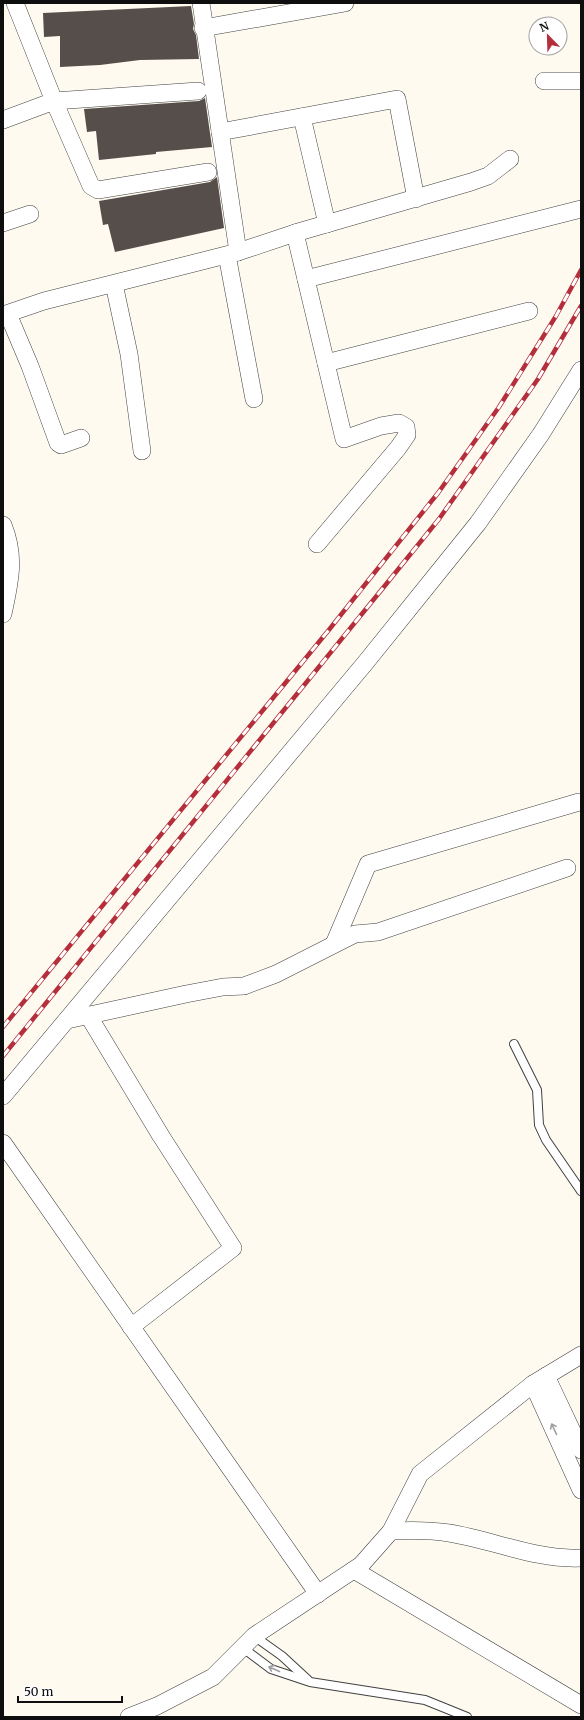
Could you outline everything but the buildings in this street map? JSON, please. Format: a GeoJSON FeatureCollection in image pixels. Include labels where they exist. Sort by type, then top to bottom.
{"type":"FeatureCollection","features":[{"type":"Feature","properties":{"kind":"street"},"geometry":{"type":"LineString","coordinates":[[15,3],[54,101],[91,186],[98,190],[208,172]]}},
{"type":"Feature","properties":{"kind":"street"},"geometry":{"type":"LineString","coordinates":[[200,3],[220,132],[232,254],[254,399]]}},
{"type":"Feature","properties":{"kind":"street"},"geometry":{"type":"LineString","coordinates":[[203,28],[345,3]]}},
{"type":"Feature","properties":{"kind":"street"},"geometry":{"type":"LineString","coordinates":[[544,81],[581,82]]}},
{"type":"Feature","properties":{"kind":"street"},"geometry":{"type":"LineString","coordinates":[[3,120],[54,101],[198,91]]}},
{"type":"Feature","properties":{"kind":"street"},"geometry":{"type":"LineString","coordinates":[[220,132],[397,99],[416,199]]}},
{"type":"Feature","properties":{"kind":"street"},"geometry":{"type":"LineString","coordinates":[[302,117],[327,224]]}},
{"type":"Feature","properties":{"kind":"street"},"geometry":{"type":"LineString","coordinates":[[81,438],[66,444],[61,445],[58,443],[30,366],[5,315],[44,301],[232,254],[295,233],[416,199],[488,176],[510,159]]}},
{"type":"Feature","properties":{"kind":"street"},"geometry":{"type":"LineString","coordinates":[[306,279],[581,209]]}},
{"type":"Feature","properties":{"kind":"street"},"geometry":{"type":"LineString","coordinates":[[3,224],[30,214]]}},
{"type":"Feature","properties":{"kind":"street"},"geometry":{"type":"LineString","coordinates":[[295,233],[344,438],[381,426],[399,423],[406,427],[407,435],[398,448],[317,544]]}},
{"type":"Feature","properties":{"kind":"street"},"geometry":{"type":"LineString","coordinates":[[114,284],[129,354],[142,450]]}},
{"type":"Feature","properties":{"kind":"street"},"geometry":{"type":"LineString","coordinates":[[326,363],[530,311]]}},
{"type":"Feature","properties":{"kind":"street"},"geometry":{"type":"LineString","coordinates":[[3,1096],[366,662],[478,523],[541,434],[581,370]]}},
{"type":"Feature","properties":{"kind":"street"},"geometry":{"type":"LineString","coordinates":[[3,525],[9,541],[11,574],[4,603]]}},
{"type":"Feature","properties":{"kind":"street"},"geometry":{"type":"LineString","coordinates":[[334,944],[368,864],[579,802]]}},
{"type":"Feature","properties":{"kind":"street"},"geometry":{"type":"LineString","coordinates":[[67,1020],[186,994],[244,986],[276,974],[355,934],[378,932],[567,868]]}},
{"type":"Feature","properties":{"kind":"street"},"geometry":{"type":"LineString","coordinates":[[88,1015],[161,1136],[233,1248],[131,1327]]}},
{"type":"Feature","properties":{"kind":"street"},"geometry":{"type":"LineString","coordinates":[[3,1143],[318,1594]]}},
{"type":"Feature","properties":{"kind":"street"},"geometry":{"type":"LineString","coordinates":[[129,1717],[157,1706],[213,1677],[249,1642],[361,1565],[391,1531],[420,1474],[539,1380],[581,1355]]}},
{"type":"Feature","properties":{"kind":"street"},"geometry":{"type":"LineString","coordinates":[[539,1380],[577,1451],[581,1490]]}},
{"type":"Feature","properties":{"kind":"street"},"geometry":{"type":"LineString","coordinates":[[391,1531],[424,1530],[450,1533],[545,1555],[581,1558]]}},
{"type":"Feature","properties":{"kind":"street"},"geometry":{"type":"LineString","coordinates":[[354,1570],[581,1705]]}},
{"type":"Feature","properties":{"kind":"lane"},"geometry":{"type":"LineString","coordinates":[[514,1044],[537,1090],[539,1125],[581,1191]]}},
{"type":"Feature","properties":{"kind":"lane"},"geometry":{"type":"LineString","coordinates":[[249,1642],[282,1656],[310,1682]]}},
{"type":"Feature","properties":{"kind":"lane"},"geometry":{"type":"LineString","coordinates":[[249,1642],[271,1669],[310,1682],[425,1700],[467,1717]]}},
{"type":"Feature","properties":{"kind":"railway"},"geometry":{"type":"LineString","coordinates":[[3,1027],[328,631],[438,493],[499,407],[556,316],[581,270]]}},
{"type":"Feature","properties":{"kind":"railway"},"geometry":{"type":"LineString","coordinates":[[3,1056],[439,519],[538,379],[581,306]]}}]}
